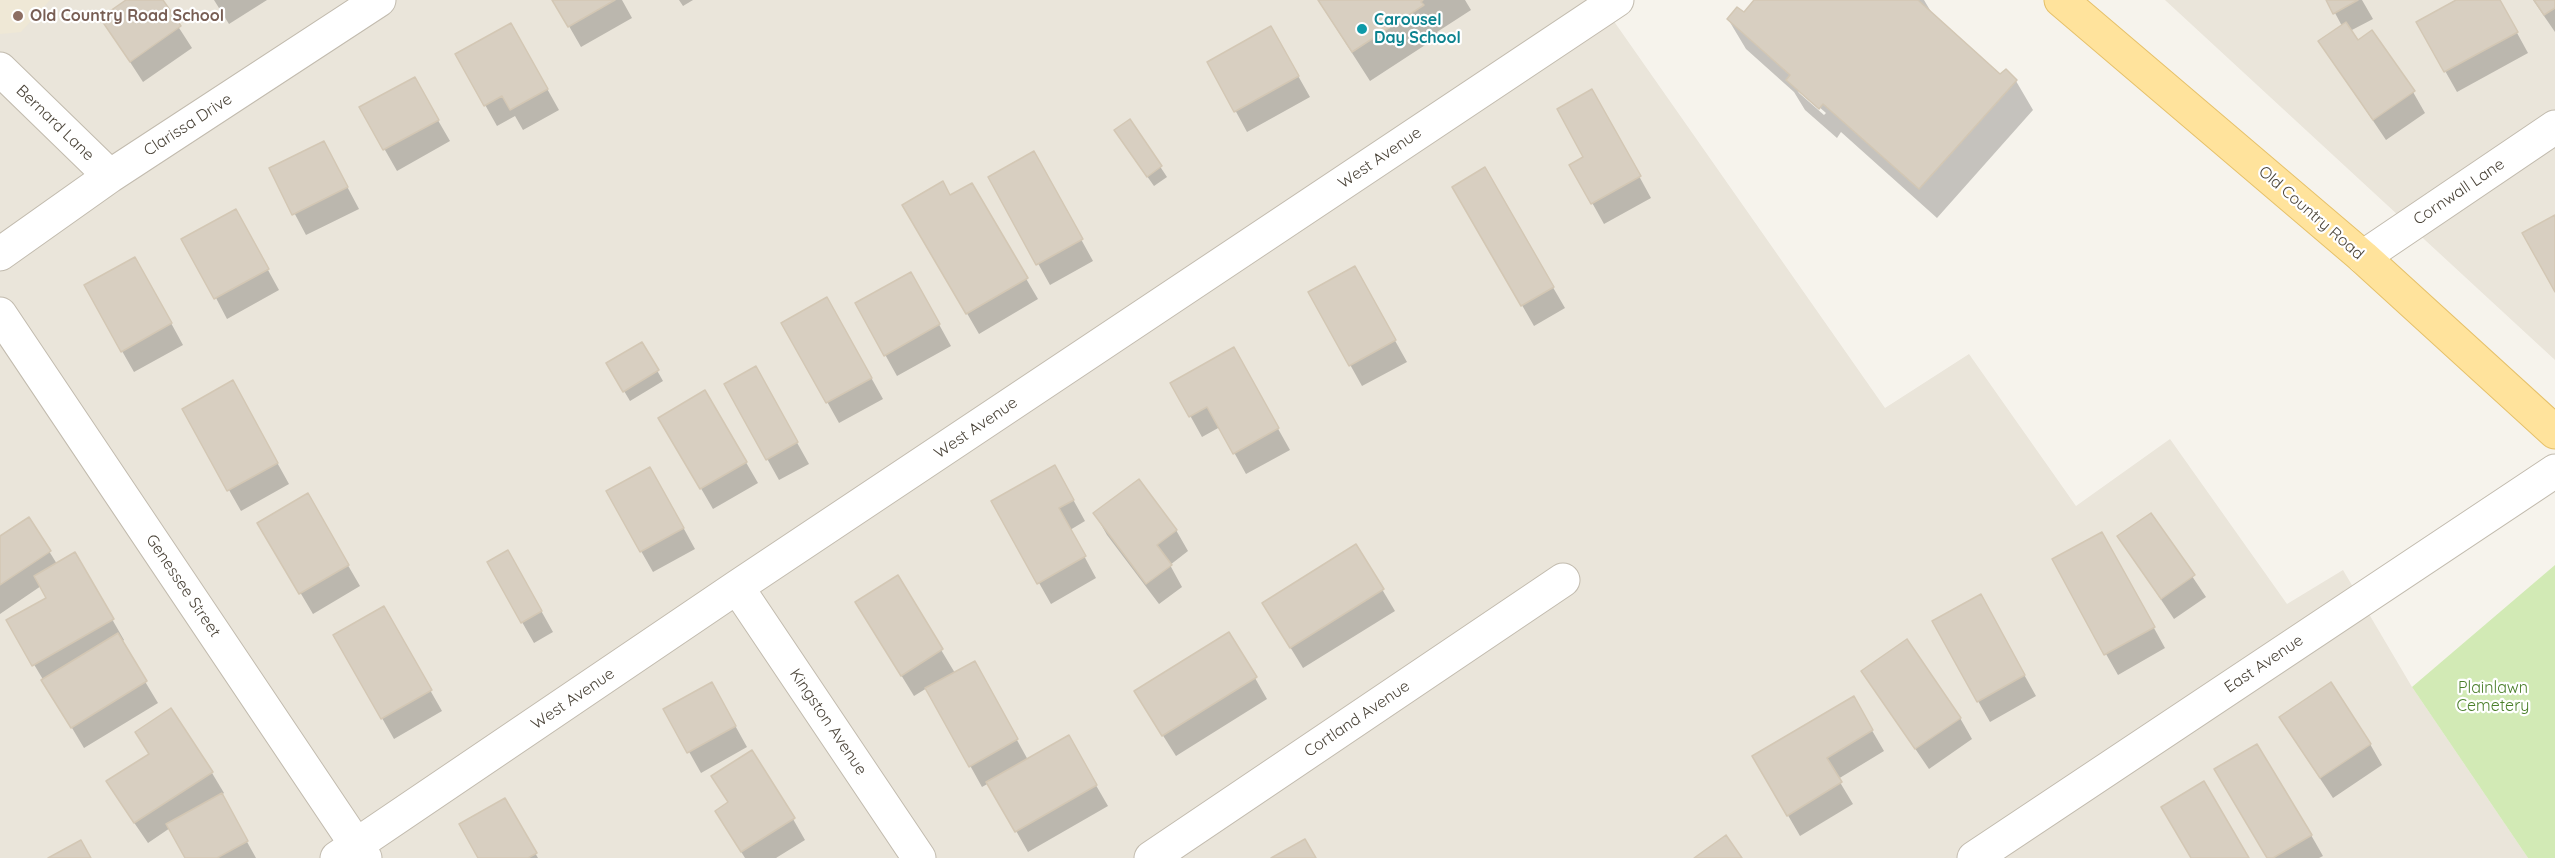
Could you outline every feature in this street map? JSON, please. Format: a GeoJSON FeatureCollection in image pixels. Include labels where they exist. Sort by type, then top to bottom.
{"type":"FeatureCollection","features":[{"type":"Feature","properties":{"kind":"main road","name":"Old Country Road"},"geometry":{"type":"LineString","coordinates":[[2061,0],[2363,257],[2555,432]]}},
{"type":"Feature","properties":{"kind":"street","name":"Clarissa Drive"},"geometry":{"type":"LineString","coordinates":[[0,254],[110,176],[379,0]]}},
{"type":"Feature","properties":{"kind":"street","name":"West Avenue"},"geometry":{"type":"LineString","coordinates":[[353,854],[737,587],[1617,0]]}},
{"type":"Feature","properties":{"kind":"street","name":"Bernard Lane"},"geometry":{"type":"LineString","coordinates":[[0,69],[110,176]]}},
{"type":"Feature","properties":{"kind":"street","name":"Cornwall Lane"},"geometry":{"type":"LineString","coordinates":[[2363,257],[2555,127]]}},
{"type":"Feature","properties":{"kind":"street","name":"Genessee Street"},"geometry":{"type":"LineString","coordinates":[[0,314],[353,854]]}},
{"type":"Feature","properties":{"kind":"street","name":"East Avenue"},"geometry":{"type":"LineString","coordinates":[[1974,858],[2555,471]]}},
{"type":"Feature","properties":{"kind":"street","name":"Cortland Avenue"},"geometry":{"type":"LineString","coordinates":[[1151,858],[1563,580]]}},
{"type":"Feature","properties":{"kind":"street","name":"Kingston Avenue"},"geometry":{"type":"LineString","coordinates":[[737,587],[919,858]]}},
{"type":"Feature","properties":{"kind":"shaded area"},"geometry":{"type":"Polygon","coordinates":[[[0,0],[1599,0],[1885,408],[1969,354],[2076,506],[2170,439],[2287,604],[2343,570],[2412,687],[2528,858],[0,858],[0,0]]]}},
{"type":"Feature","properties":{"kind":"shaded area","name":"Old Country Road School"},"geometry":{"type":"Polygon","coordinates":[[[0,0],[50,0],[21,32],[0,34],[0,0]]]}},
{"type":"Feature","properties":{"kind":"shaded area"},"geometry":{"type":"Polygon","coordinates":[[[2165,0],[2555,0],[2555,360],[2165,0]]]}},
{"type":"Feature","properties":{"kind":"green space","name":"Plainlawn Cemetery"},"geometry":{"type":"Polygon","coordinates":[[[2555,565],[2555,858],[2528,858],[2412,687],[2555,565]]]}},
{"type":"Feature","properties":{"kind":"building"},"geometry":{"type":"Polygon","coordinates":[[[126,0],[163,0],[181,26],[130,62],[100,18],[126,0]]]}},
{"type":"Feature","properties":{"kind":"building"},"geometry":{"type":"Polygon","coordinates":[[[552,0],[615,0],[568,27],[552,0]]]}},
{"type":"Feature","properties":{"kind":"building","name":"Carousel Day School"},"geometry":{"type":"Polygon","coordinates":[[[1318,0],[1423,0],[1421,2],[1424,5],[1352,52],[1318,0]]]}},
{"type":"Feature","properties":{"kind":"building"},"geometry":{"type":"Polygon","coordinates":[[[1754,0],[1918,0],[2000,74],[2006,69],[2017,80],[1919,189],[1823,104],[1819,109],[1786,80],[1790,75],[1727,19],[1737,7],[1744,12],[1754,0]]]}},
{"type":"Feature","properties":{"kind":"building"},"geometry":{"type":"Polygon","coordinates":[[[2326,0],[2358,0],[2333,14],[2326,0]]]}},
{"type":"Feature","properties":{"kind":"building"},"geometry":{"type":"Polygon","coordinates":[[[2456,0],[2500,0],[2518,32],[2444,72],[2416,22],[2456,0]]]}},
{"type":"Feature","properties":{"kind":"building"},"geometry":{"type":"Polygon","coordinates":[[[2534,0],[2555,0],[2555,8],[2544,15],[2534,0]]]}},
{"type":"Feature","properties":{"kind":"building"},"geometry":{"type":"Polygon","coordinates":[[[2346,22],[2358,40],[2372,30],[2415,91],[2373,120],[2318,41],[2346,22]]]}},
{"type":"Feature","properties":{"kind":"building"},"geometry":{"type":"Polygon","coordinates":[[[511,23],[548,89],[510,110],[502,96],[484,106],[455,54],[511,23]]]}},
{"type":"Feature","properties":{"kind":"building"},"geometry":{"type":"Polygon","coordinates":[[[1271,26],[1299,76],[1234,112],[1207,62],[1271,26]]]}},
{"type":"Feature","properties":{"kind":"building"},"geometry":{"type":"Polygon","coordinates":[[[415,77],[439,120],[383,150],[359,107],[415,77]]]}},
{"type":"Feature","properties":{"kind":"building"},"geometry":{"type":"Polygon","coordinates":[[[1592,89],[1641,176],[1591,204],[1569,165],[1583,157],[1557,109],[1592,89]]]}},
{"type":"Feature","properties":{"kind":"building"},"geometry":{"type":"Polygon","coordinates":[[[1130,119],[1162,166],[1147,177],[1114,130],[1130,119]]]}},
{"type":"Feature","properties":{"kind":"building"},"geometry":{"type":"Polygon","coordinates":[[[324,141],[348,187],[292,215],[269,168],[324,141]]]}},
{"type":"Feature","properties":{"kind":"building"},"geometry":{"type":"Polygon","coordinates":[[[1034,151],[1083,239],[1036,265],[988,177],[1034,151]]]}},
{"type":"Feature","properties":{"kind":"building"},"geometry":{"type":"Polygon","coordinates":[[[1485,167],[1554,287],[1521,306],[1452,187],[1485,167]]]}},
{"type":"Feature","properties":{"kind":"building"},"geometry":{"type":"Polygon","coordinates":[[[943,181],[950,195],[972,183],[1028,278],[966,314],[902,205],[943,181]]]}},
{"type":"Feature","properties":{"kind":"building"},"geometry":{"type":"Polygon","coordinates":[[[236,209],[269,269],[214,299],[181,239],[236,209]]]}},
{"type":"Feature","properties":{"kind":"building"},"geometry":{"type":"Polygon","coordinates":[[[2555,215],[2555,292],[2522,233],[2555,215]]]}},
{"type":"Feature","properties":{"kind":"building"},"geometry":{"type":"Polygon","coordinates":[[[135,257],[172,323],[121,352],[84,285],[135,257]]]}},
{"type":"Feature","properties":{"kind":"building"},"geometry":{"type":"Polygon","coordinates":[[[1355,266],[1396,340],[1349,366],[1308,292],[1355,266]]]}},
{"type":"Feature","properties":{"kind":"building"},"geometry":{"type":"Polygon","coordinates":[[[911,272],[940,324],[884,356],[855,303],[911,272]]]}},
{"type":"Feature","properties":{"kind":"building"},"geometry":{"type":"Polygon","coordinates":[[[827,297],[872,378],[826,403],[781,323],[827,297]]]}},
{"type":"Feature","properties":{"kind":"building"},"geometry":{"type":"Polygon","coordinates":[[[642,342],[659,370],[623,392],[606,363],[642,342]]]}},
{"type":"Feature","properties":{"kind":"building"},"geometry":{"type":"Polygon","coordinates":[[[1234,347],[1279,428],[1233,454],[1207,407],[1189,417],[1170,383],[1234,347]]]}},
{"type":"Feature","properties":{"kind":"building"},"geometry":{"type":"Polygon","coordinates":[[[756,366],[798,442],[766,460],[724,384],[756,366]]]}},
{"type":"Feature","properties":{"kind":"building"},"geometry":{"type":"Polygon","coordinates":[[[233,380],[278,463],[227,491],[182,409],[233,380]]]}},
{"type":"Feature","properties":{"kind":"building"},"geometry":{"type":"Polygon","coordinates":[[[705,390],[747,462],[700,489],[658,418],[705,390]]]}},
{"type":"Feature","properties":{"kind":"building"},"geometry":{"type":"Polygon","coordinates":[[[1055,465],[1074,500],[1059,508],[1086,556],[1037,584],[991,501],[1055,465]]]}},
{"type":"Feature","properties":{"kind":"building"},"geometry":{"type":"Polygon","coordinates":[[[650,467],[684,528],[640,552],[606,491],[650,467]]]}},
{"type":"Feature","properties":{"kind":"building"},"geometry":{"type":"Polygon","coordinates":[[[1139,479],[1177,530],[1157,545],[1172,565],[1146,584],[1093,513],[1139,479]]]}},
{"type":"Feature","properties":{"kind":"building"},"geometry":{"type":"Polygon","coordinates":[[[308,493],[349,565],[299,594],[257,523],[308,493]]]}},
{"type":"Feature","properties":{"kind":"building"},"geometry":{"type":"Polygon","coordinates":[[[2151,513],[2195,575],[2161,599],[2117,536],[2151,513]]]}},
{"type":"Feature","properties":{"kind":"building"},"geometry":{"type":"Polygon","coordinates":[[[29,517],[51,551],[0,585],[0,536],[29,517]]]}},
{"type":"Feature","properties":{"kind":"building"},"geometry":{"type":"Polygon","coordinates":[[[2102,532],[2155,627],[2104,655],[2052,559],[2102,532]]]}},
{"type":"Feature","properties":{"kind":"building"},"geometry":{"type":"Polygon","coordinates":[[[1356,544],[1384,589],[1290,648],[1262,603],[1356,544]]]}},
{"type":"Feature","properties":{"kind":"building"},"geometry":{"type":"Polygon","coordinates":[[[508,550],[542,611],[521,623],[487,562],[508,550]]]}},
{"type":"Feature","properties":{"kind":"building"},"geometry":{"type":"Polygon","coordinates":[[[75,552],[114,619],[32,666],[6,620],[46,598],[34,576],[75,552]]]}},
{"type":"Feature","properties":{"kind":"building"},"geometry":{"type":"Polygon","coordinates":[[[898,575],[943,649],[901,676],[855,602],[898,575]]]}},
{"type":"Feature","properties":{"kind":"building"},"geometry":{"type":"Polygon","coordinates":[[[1981,594],[2025,675],[1977,702],[1932,621],[1981,594]]]}},
{"type":"Feature","properties":{"kind":"building"},"geometry":{"type":"Polygon","coordinates":[[[384,606],[432,690],[381,719],[333,635],[384,606]]]}},
{"type":"Feature","properties":{"kind":"building"},"geometry":{"type":"Polygon","coordinates":[[[1229,632],[1257,677],[1162,736],[1134,691],[1229,632]]]}},
{"type":"Feature","properties":{"kind":"building"},"geometry":{"type":"Polygon","coordinates":[[[118,633],[147,681],[71,728],[41,680],[118,633]]]}},
{"type":"Feature","properties":{"kind":"building"},"geometry":{"type":"Polygon","coordinates":[[[1907,639],[1961,718],[1915,749],[1861,671],[1907,639]]]}},
{"type":"Feature","properties":{"kind":"building"},"geometry":{"type":"Polygon","coordinates":[[[975,661],[1018,739],[969,767],[925,688],[975,661]]]}},
{"type":"Feature","properties":{"kind":"building"},"geometry":{"type":"Polygon","coordinates":[[[712,682],[736,726],[687,753],[663,709],[712,682]]]}},
{"type":"Feature","properties":{"kind":"building"},"geometry":{"type":"Polygon","coordinates":[[[2331,682],[2371,744],[2320,778],[2279,717],[2331,682]]]}},
{"type":"Feature","properties":{"kind":"building"},"geometry":{"type":"Polygon","coordinates":[[[1854,696],[1873,730],[1827,758],[1842,782],[1787,816],[1752,756],[1854,696]]]}},
{"type":"Feature","properties":{"kind":"building"},"geometry":{"type":"Polygon","coordinates":[[[171,708],[213,772],[134,823],[106,781],[149,754],[135,732],[171,708]]]}},
{"type":"Feature","properties":{"kind":"building"},"geometry":{"type":"Polygon","coordinates":[[[1069,735],[1097,785],[1015,832],[986,782],[1069,735]]]}},
{"type":"Feature","properties":{"kind":"building"},"geometry":{"type":"Polygon","coordinates":[[[2257,744],[2312,835],[2273,858],[2267,858],[2214,769],[2257,744]]]}},
{"type":"Feature","properties":{"kind":"building"},"geometry":{"type":"Polygon","coordinates":[[[752,750],[795,818],[741,852],[715,811],[728,802],[711,776],[752,750]]]}},
{"type":"Feature","properties":{"kind":"building"},"geometry":{"type":"Polygon","coordinates":[[[2204,781],[2249,858],[2191,858],[2161,807],[2204,781]]]}},
{"type":"Feature","properties":{"kind":"building"},"geometry":{"type":"Polygon","coordinates":[[[222,793],[248,841],[217,858],[185,858],[166,824],[222,793]]]}},
{"type":"Feature","properties":{"kind":"building"},"geometry":{"type":"Polygon","coordinates":[[[505,798],[537,853],[528,858],[478,858],[459,824],[505,798]]]}},
{"type":"Feature","properties":{"kind":"building"},"geometry":{"type":"Polygon","coordinates":[[[1726,835],[1742,858],[1694,858],[1726,835]]]}},
{"type":"Feature","properties":{"kind":"building"},"geometry":{"type":"Polygon","coordinates":[[[1305,839],[1316,858],[1271,858],[1305,839]]]}},
{"type":"Feature","properties":{"kind":"building"},"geometry":{"type":"Polygon","coordinates":[[[81,840],[91,858],[48,858],[81,840]]]}},
{"type":"Feature","properties":{"kind":"place","name":"Old Country Road School"},"geometry":{"type":"Point","coordinates":[18,16]}},
{"type":"Feature","properties":{"kind":"place","name":"Carousel Day School"},"geometry":{"type":"Point","coordinates":[1362,29]}}]}
